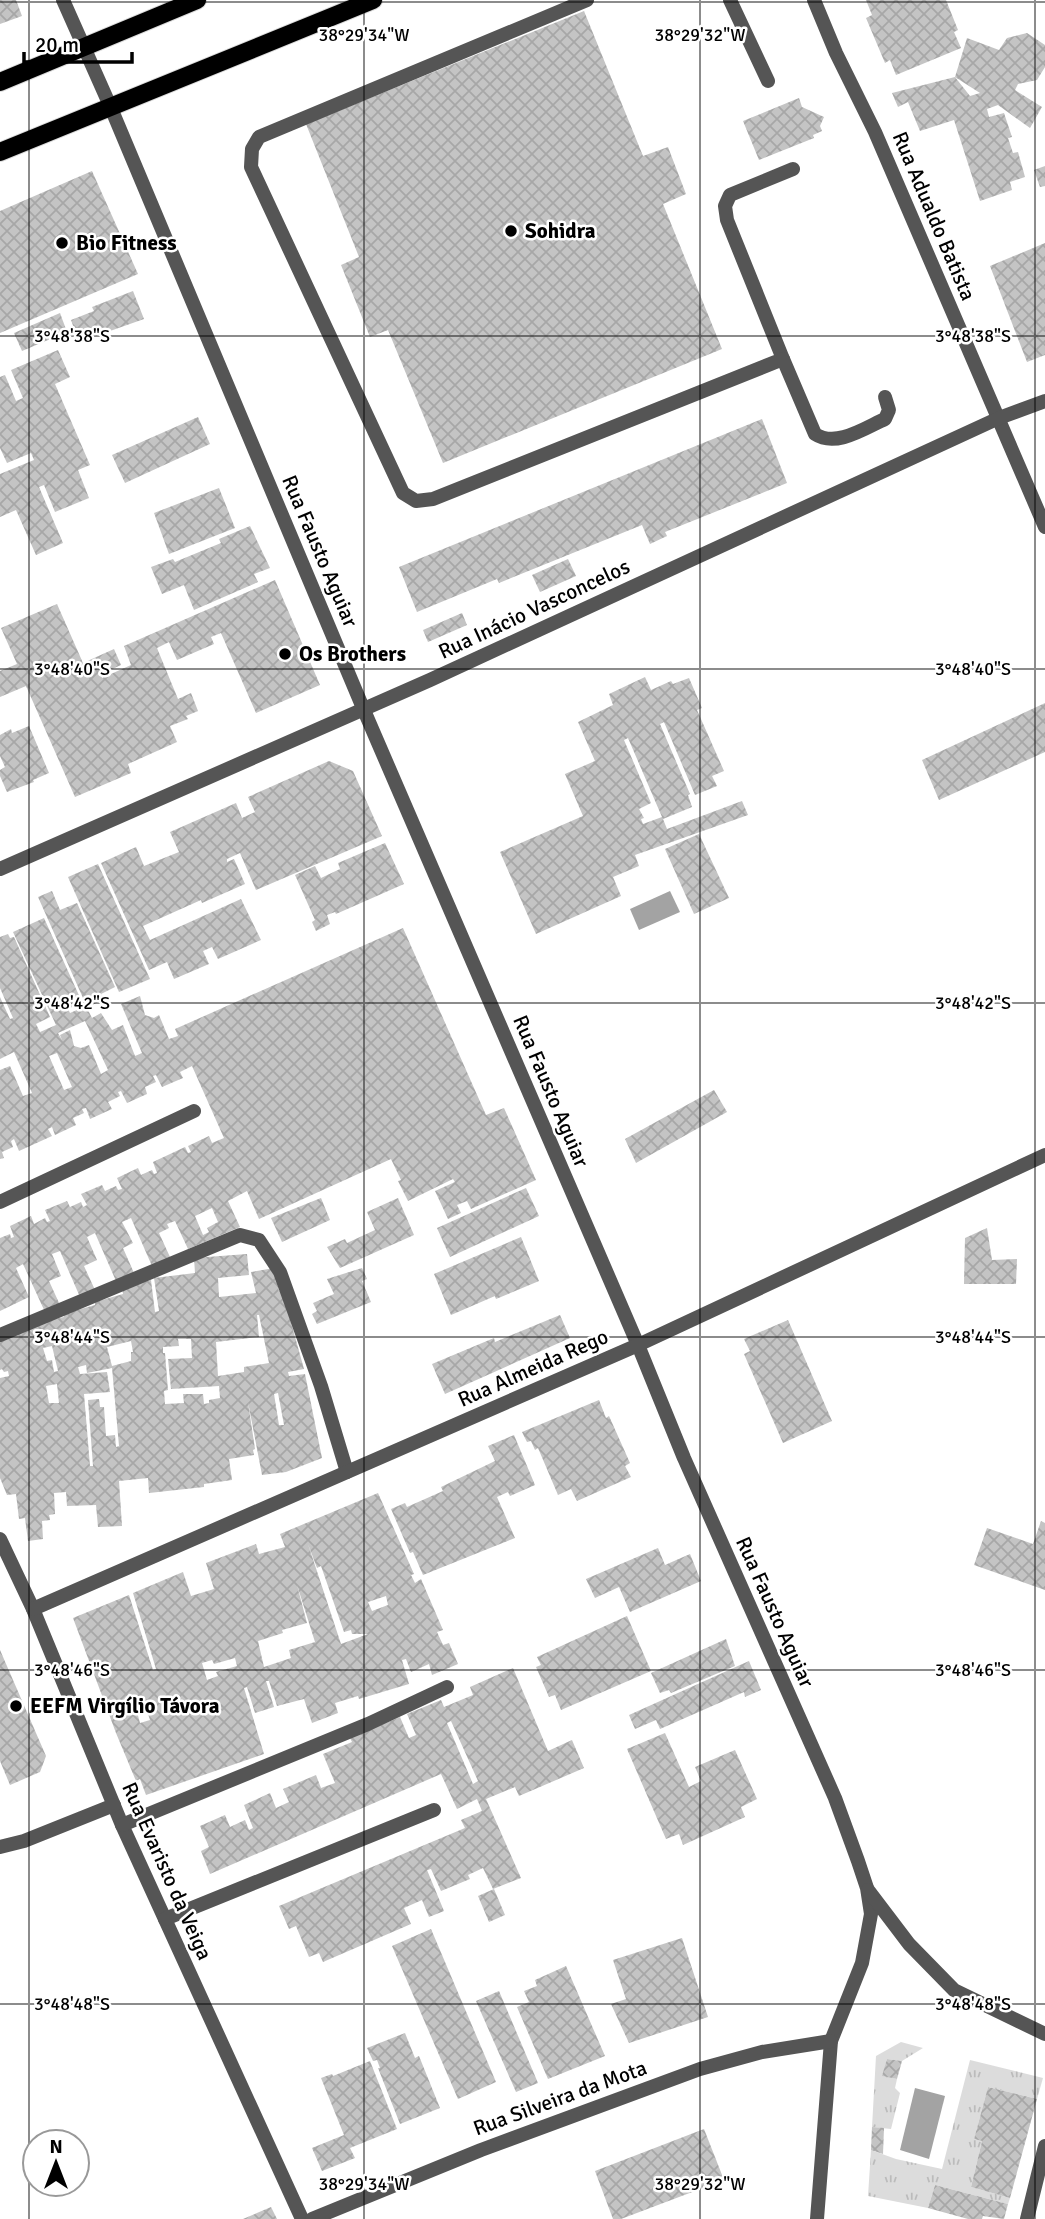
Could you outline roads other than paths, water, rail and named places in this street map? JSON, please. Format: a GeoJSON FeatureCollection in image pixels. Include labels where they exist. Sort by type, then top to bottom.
{"type":"FeatureCollection","features":[{"type":"Feature","properties":{"kind":"main road"},"geometry":{"type":"LineString","coordinates":[[0,82],[197,0]]}},
{"type":"Feature","properties":{"kind":"main road"},"geometry":{"type":"LineString","coordinates":[[0,152],[373,0]]}},
{"type":"Feature","properties":{"kind":"street","name":"Rua Fausto Aguiar"},"geometry":{"type":"LineString","coordinates":[[62,0],[111,108],[363,708],[638,1345],[684,1458],[835,1798],[867,1888],[871,1914],[862,1963],[831,2041],[820,2219]]}},
{"type":"Feature","properties":{"kind":"street"},"geometry":{"type":"LineString","coordinates":[[587,0],[259,137],[252,149],[251,167],[403,493],[416,500],[433,499],[783,359]]}},
{"type":"Feature","properties":{"kind":"street"},"geometry":{"type":"LineString","coordinates":[[730,0],[768,81]]}},
{"type":"Feature","properties":{"kind":"street","name":"Rua Adualdo Batista"},"geometry":{"type":"LineString","coordinates":[[814,0],[875,132],[1045,527]]}},
{"type":"Feature","properties":{"kind":"street"},"geometry":{"type":"LineString","coordinates":[[793,169],[730,195],[725,206],[727,220],[783,359],[816,435],[823,439],[835,440],[886,419],[889,410],[886,397]]}},
{"type":"Feature","properties":{"kind":"street","name":"Rua Inácio Vasconcelos"},"geometry":{"type":"LineString","coordinates":[[0,869],[455,668],[999,418],[1045,401]]}},
{"type":"Feature","properties":{"kind":"street"},"geometry":{"type":"LineString","coordinates":[[0,1202],[194,1111]]}},
{"type":"Feature","properties":{"kind":"street","name":"Rua Almeida Rego"},"geometry":{"type":"LineString","coordinates":[[33,1609],[638,1345],[1045,1155]]}},
{"type":"Feature","properties":{"kind":"street"},"geometry":{"type":"LineString","coordinates":[[0,1335],[240,1235],[259,1240],[280,1272],[321,1386],[347,1472]]}},
{"type":"Feature","properties":{"kind":"street","name":"Rua Evaristo da Veiga"},"geometry":{"type":"LineString","coordinates":[[0,1539],[33,1609],[122,1825],[302,2219]]}},
{"type":"Feature","properties":{"kind":"street"},"geometry":{"type":"LineString","coordinates":[[122,1825],[368,1724],[447,1686]]}},
{"type":"Feature","properties":{"kind":"street"},"geometry":{"type":"LineString","coordinates":[[0,1847],[24,1841],[114,1805]]}},
{"type":"Feature","properties":{"kind":"street"},"geometry":{"type":"LineString","coordinates":[[165,1919],[434,1810]]}},
{"type":"Feature","properties":{"kind":"street"},"geometry":{"type":"LineString","coordinates":[[867,1888],[909,1944],[954,1990],[1045,2034]]}},
{"type":"Feature","properties":{"kind":"street","name":"Rua Silveira da Mota"},"geometry":{"type":"LineString","coordinates":[[312,2219],[481,2150],[700,2069],[762,2052],[831,2041]]}},
{"type":"Feature","properties":{"kind":"street"},"geometry":{"type":"LineString","coordinates":[[1027,2219],[1045,2146]]}},
{"type":"Feature","properties":{"kind":"place","name":"Sohidra"},"geometry":{"type":"Point","coordinates":[511,231]}},
{"type":"Feature","properties":{"kind":"place","name":"Bio Fitness"},"geometry":{"type":"Point","coordinates":[62,243]}},
{"type":"Feature","properties":{"kind":"place","name":"Os Brothers"},"geometry":{"type":"Point","coordinates":[285,654]}},
{"type":"Feature","properties":{"kind":"place","name":"EEFM Virgílio Távora"},"geometry":{"type":"Point","coordinates":[16,1706]}}]}
